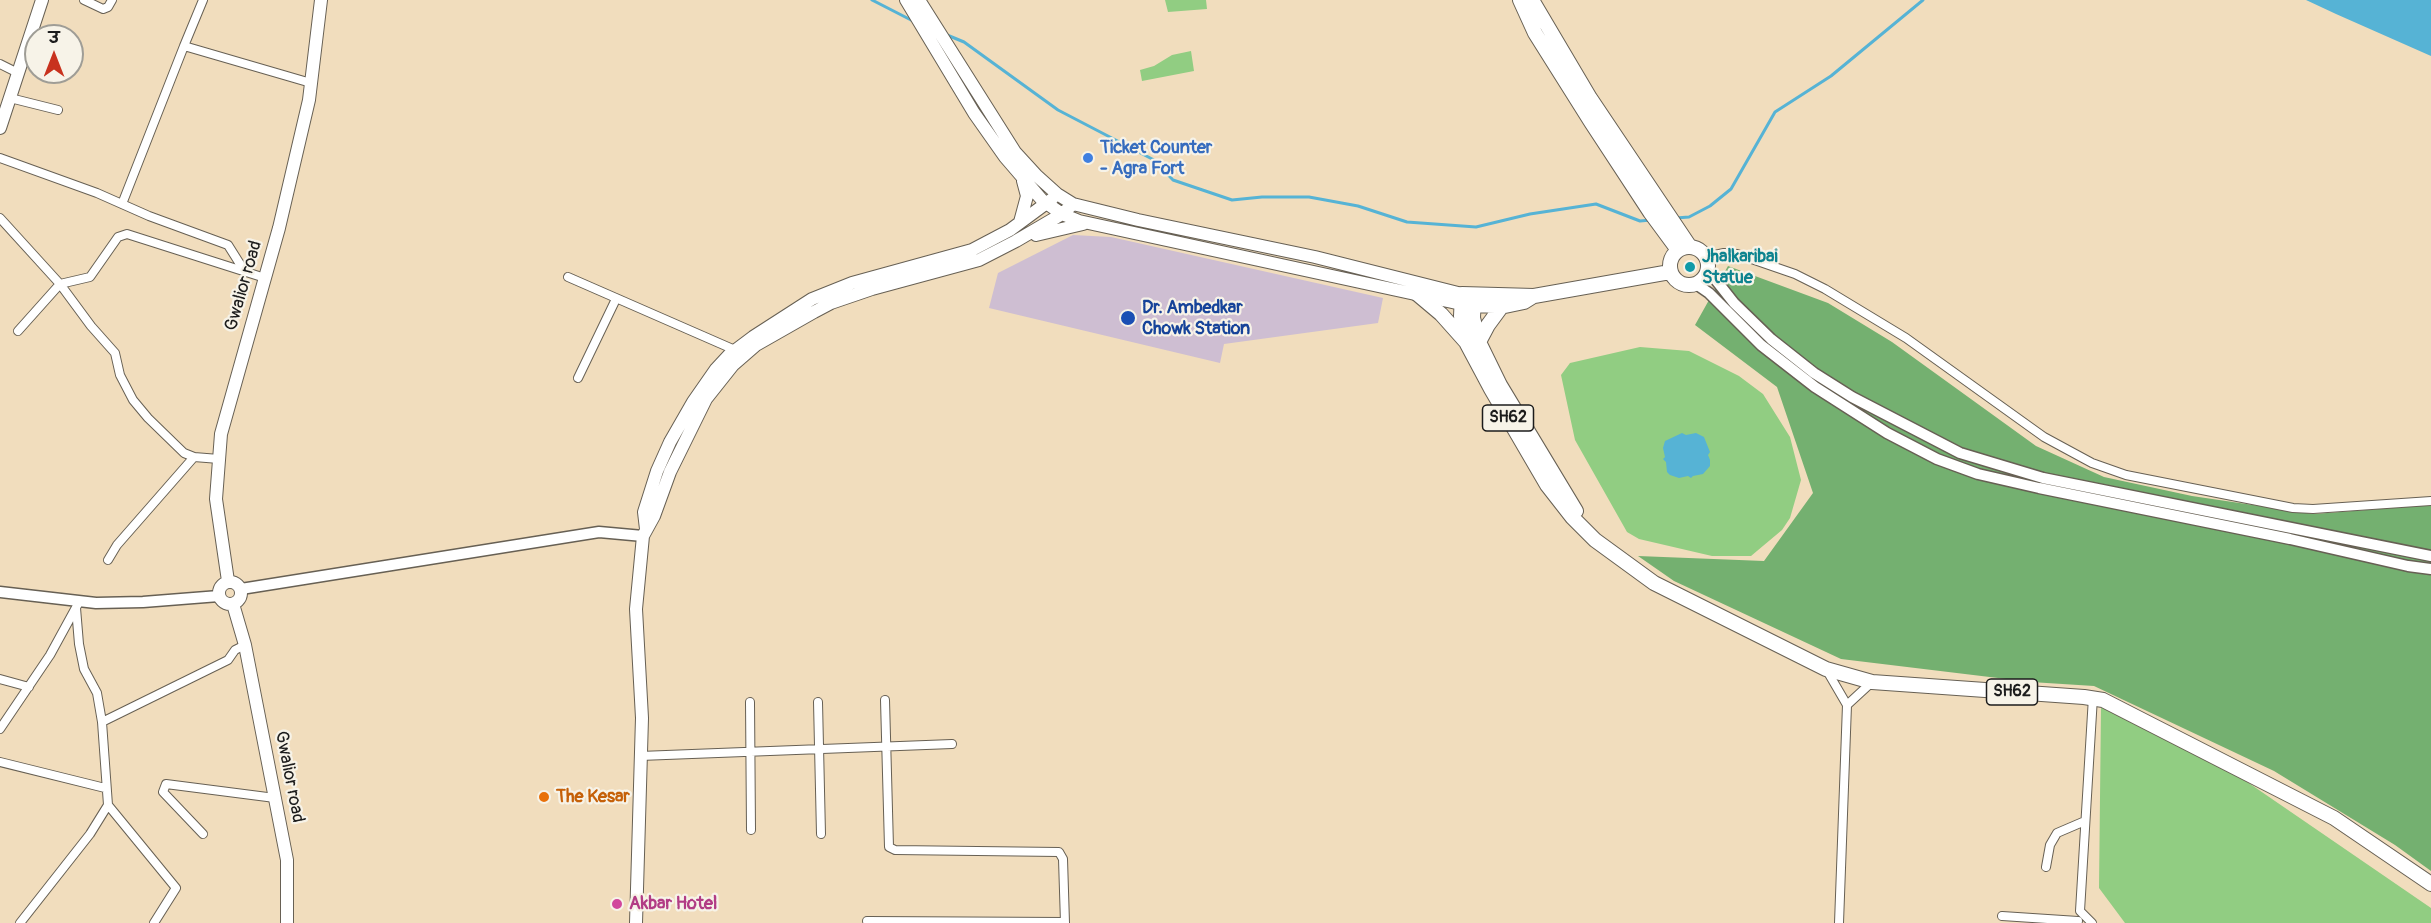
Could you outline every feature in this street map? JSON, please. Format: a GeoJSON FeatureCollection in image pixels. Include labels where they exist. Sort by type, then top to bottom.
{"type":"FeatureCollection","features":[{"type":"Feature","properties":{"kind":"main road"},"geometry":{"type":"LineString","coordinates":[[0,128],[42,0]]}},
{"type":"Feature","properties":{"kind":"main road","name":"Gwalior road"},"geometry":{"type":"LineString","coordinates":[[228,581],[216,499],[221,434],[284,204],[311,83],[321,0]]}},
{"type":"Feature","properties":{"kind":"main road"},"geometry":{"type":"LineString","coordinates":[[1520,0],[1535,33],[1671,232],[1684,249],[1701,252],[1706,263],[1701,281],[1696,284],[1683,285],[1670,272],[1671,260],[1684,249]]}},
{"type":"Feature","properties":{"kind":"main road"},"geometry":{"type":"LineString","coordinates":[[1532,0],[1654,207]]}},
{"type":"Feature","properties":{"kind":"main road"},"geometry":{"type":"LineString","coordinates":[[914,3],[967,89],[1015,152],[1037,177],[1073,204],[1138,220],[1315,256],[1467,300],[1534,296],[1670,272]]}},
{"type":"Feature","properties":{"kind":"main road"},"geometry":{"type":"LineString","coordinates":[[967,89],[974,113],[1022,177],[1046,204],[1062,214],[1087,223],[1416,293],[1502,306],[1524,302],[1534,296]]}},
{"type":"Feature","properties":{"kind":"main road"},"geometry":{"type":"LineString","coordinates":[[1020,223],[1027,196],[1022,177]]}},
{"type":"Feature","properties":{"kind":"main road"},"geometry":{"type":"LineString","coordinates":[[636,923],[642,718],[636,609],[644,512],[657,471],[670,442],[693,402],[720,364],[735,350],[812,299],[835,288],[972,250],[1020,223],[1058,194]]}},
{"type":"Feature","properties":{"kind":"main road"},"geometry":{"type":"LineString","coordinates":[[644,532],[654,516],[670,472],[706,399],[733,365],[756,345],[831,303],[872,289],[979,260],[1062,214],[1073,204]]}},
{"type":"Feature","properties":{"kind":"main road"},"geometry":{"type":"LineString","coordinates":[[1016,241],[1087,223]]}},
{"type":"Feature","properties":{"kind":"main road"},"geometry":{"type":"LineString","coordinates":[[1416,293],[1473,343],[1502,306]]}},
{"type":"Feature","properties":{"kind":"main road","name":"SH62"},"geometry":{"type":"LineString","coordinates":[[1467,300],[1475,330],[1473,343],[1571,503],[1584,530],[1628,566],[1654,583],[1826,669],[1872,682],[2103,700],[2334,818],[2431,884]]}},
{"type":"Feature","properties":{"kind":"main road"},"geometry":{"type":"LineString","coordinates":[[228,581],[236,583],[241,589],[241,597],[233,604],[226,604],[219,596],[219,589],[228,581]]}},
{"type":"Feature","properties":{"kind":"main road","name":"Gwalior road"},"geometry":{"type":"LineString","coordinates":[[233,604],[244,645],[287,860],[287,923]]}},
{"type":"Feature","properties":{"kind":"street"},"geometry":{"type":"LineString","coordinates":[[84,0],[103,9],[108,7],[112,0]]}},
{"type":"Feature","properties":{"kind":"street"},"geometry":{"type":"LineString","coordinates":[[122,204],[202,0]]}},
{"type":"Feature","properties":{"kind":"street"},"geometry":{"type":"LineString","coordinates":[[184,46],[311,83]]}},
{"type":"Feature","properties":{"kind":"street"},"geometry":{"type":"LineString","coordinates":[[0,64],[18,74]]}},
{"type":"Feature","properties":{"kind":"street"},"geometry":{"type":"LineString","coordinates":[[10,98],[58,110]]}},
{"type":"Feature","properties":{"kind":"street"},"geometry":{"type":"LineString","coordinates":[[0,158],[97,193],[230,246],[245,272]]}},
{"type":"Feature","properties":{"kind":"street"},"geometry":{"type":"LineString","coordinates":[[0,218],[60,284],[91,326],[115,353],[120,375],[133,400],[148,418],[184,453],[194,457],[219,459]]}},
{"type":"Feature","properties":{"kind":"street"},"geometry":{"type":"LineString","coordinates":[[18,332],[60,284],[90,277],[118,237],[127,234],[265,278]]}},
{"type":"Feature","properties":{"kind":"street"},"geometry":{"type":"LineString","coordinates":[[2431,501],[2313,509],[2293,508],[2126,475],[2091,463],[2044,437],[1906,338],[1825,289],[1795,274],[1737,254],[1724,253],[1706,263],[1734,303],[1764,332],[1814,372],[1852,397],[1960,453],[2043,478],[2431,556]]}},
{"type":"Feature","properties":{"kind":"street"},"geometry":{"type":"LineString","coordinates":[[568,277],[735,350]]}},
{"type":"Feature","properties":{"kind":"street"},"geometry":{"type":"LineString","coordinates":[[1696,284],[1709,293],[1761,345],[1815,387],[1887,433],[1937,459],[1978,474],[2039,488],[2431,569]]}},
{"type":"Feature","properties":{"kind":"street"},"geometry":{"type":"LineString","coordinates":[[578,378],[616,299]]}},
{"type":"Feature","properties":{"kind":"street"},"geometry":{"type":"LineString","coordinates":[[108,560],[117,544],[194,457]]}},
{"type":"Feature","properties":{"kind":"street"},"geometry":{"type":"LineString","coordinates":[[241,589],[599,532],[644,532]]}},
{"type":"Feature","properties":{"kind":"street"},"geometry":{"type":"LineString","coordinates":[[0,592],[77,605],[219,596]]}},
{"type":"Feature","properties":{"kind":"street"},"geometry":{"type":"LineString","coordinates":[[0,729],[50,655],[77,605]]}},
{"type":"Feature","properties":{"kind":"street"},"geometry":{"type":"LineString","coordinates":[[77,605],[79,644],[84,669],[97,693],[102,722],[108,805],[176,888],[153,923]]}},
{"type":"Feature","properties":{"kind":"street"},"geometry":{"type":"LineString","coordinates":[[102,722],[228,660],[235,650],[244,645]]}},
{"type":"Feature","properties":{"kind":"street"},"geometry":{"type":"LineString","coordinates":[[1826,669],[1847,705],[1839,923]]}},
{"type":"Feature","properties":{"kind":"street"},"geometry":{"type":"LineString","coordinates":[[0,679],[29,687]]}},
{"type":"Feature","properties":{"kind":"street"},"geometry":{"type":"LineString","coordinates":[[1847,705],[1872,682]]}},
{"type":"Feature","properties":{"kind":"street"},"geometry":{"type":"LineString","coordinates":[[2002,916],[2077,922],[2080,911],[2093,698]]}},
{"type":"Feature","properties":{"kind":"street"},"geometry":{"type":"LineString","coordinates":[[867,921],[1065,922],[1063,859],[1059,852],[891,850],[888,842],[885,700]]}},
{"type":"Feature","properties":{"kind":"street"},"geometry":{"type":"LineString","coordinates":[[750,702],[751,830]]}},
{"type":"Feature","properties":{"kind":"street"},"geometry":{"type":"LineString","coordinates":[[818,702],[821,834]]}},
{"type":"Feature","properties":{"kind":"street"},"geometry":{"type":"LineString","coordinates":[[640,756],[952,744]]}},
{"type":"Feature","properties":{"kind":"street"},"geometry":{"type":"LineString","coordinates":[[0,762],[105,788]]}},
{"type":"Feature","properties":{"kind":"street"},"geometry":{"type":"LineString","coordinates":[[203,834],[163,792],[166,784],[275,798]]}},
{"type":"Feature","properties":{"kind":"street"},"geometry":{"type":"LineString","coordinates":[[20,923],[90,834],[108,805]]}},
{"type":"Feature","properties":{"kind":"street"},"geometry":{"type":"LineString","coordinates":[[2046,867],[2053,838],[2062,830],[2085,821]]}},
{"type":"Feature","properties":{"kind":"street"},"geometry":{"type":"LineString","coordinates":[[2080,911],[2092,923]]}},
{"type":"Feature","properties":{"kind":"shaded area","name":"Dr. Ambedkar Chowk Station"},"geometry":{"type":"Polygon","coordinates":[[[1073,235],[1111,237],[1383,298],[1378,323],[1224,344],[1220,363],[989,308],[998,273],[1073,235]]]}},
{"type":"Feature","properties":{"kind":"green space"},"geometry":{"type":"Polygon","coordinates":[[[1165,0],[1206,0],[1207,9],[1168,12],[1165,0]]]}},
{"type":"Feature","properties":{"kind":"green space"},"geometry":{"type":"Polygon","coordinates":[[[1191,51],[1194,71],[1142,81],[1140,70],[1154,66],[1172,55],[1191,51]]]}},
{"type":"Feature","properties":{"kind":"green space"},"geometry":{"type":"Polygon","coordinates":[[[1728,266],[1828,303],[1892,342],[2036,446],[2104,477],[2192,496],[2314,514],[2431,505],[2431,871],[2395,845],[2274,771],[2094,686],[2031,682],[1841,659],[1674,581],[1638,556],[1764,561],[1813,493],[1777,387],[1695,325],[1728,266]]]}},
{"type":"Feature","properties":{"kind":"green space"},"geometry":{"type":"Polygon","coordinates":[[[1640,347],[1689,351],[1739,376],[1763,394],[1790,437],[1801,480],[1790,518],[1782,530],[1751,556],[1712,556],[1639,539],[1627,532],[1575,440],[1561,375],[1570,363],[1640,347]]]}},
{"type":"Feature","properties":{"kind":"green space"},"geometry":{"type":"Polygon","coordinates":[[[2101,707],[2221,764],[2431,908],[2431,923],[2125,923],[2099,888],[2101,707]]]}},
{"type":"Feature","properties":{"kind":"water"},"geometry":{"type":"Polygon","coordinates":[[[2306,0],[2431,0],[2431,56],[2336,14],[2306,0]]]}},
{"type":"Feature","properties":{"kind":"water"},"geometry":{"type":"Polygon","coordinates":[[[1682,433],[1686,435],[1696,433],[1704,437],[1710,452],[1708,455],[1710,466],[1703,474],[1691,478],[1688,476],[1679,478],[1667,472],[1666,462],[1663,459],[1665,441],[1682,433]]]}},
{"type":"Feature","properties":{"kind":"waterway"},"geometry":{"type":"LineString","coordinates":[[872,0],[913,21]]}},
{"type":"Feature","properties":{"kind":"waterway"},"geometry":{"type":"LineString","coordinates":[[1676,218],[1689,217],[1710,206],[1731,189],[1775,112],[1831,76],[1923,0]]}},
{"type":"Feature","properties":{"kind":"waterway"},"geometry":{"type":"LineString","coordinates":[[947,35],[964,42],[1058,110],[1154,160],[1173,180],[1232,200],[1262,197],[1309,197],[1358,206],[1407,222],[1476,227],[1530,214],[1596,204],[1640,221],[1651,220]]}},
{"type":"Feature","properties":{"kind":"place","name":"Ticket Counter - Agra Fort"},"geometry":{"type":"Point","coordinates":[1088,158]}},
{"type":"Feature","properties":{"kind":"place","name":"Jhalkaribai Statue"},"geometry":{"type":"Point","coordinates":[1690,267]}},
{"type":"Feature","properties":{"kind":"place","name":"Dr. Ambedkar Chowk Station"},"geometry":{"type":"Point","coordinates":[1128,318]}},
{"type":"Feature","properties":{"kind":"place","name":"The Kesar"},"geometry":{"type":"Point","coordinates":[544,797]}},
{"type":"Feature","properties":{"kind":"place","name":"Akbar Hotel"},"geometry":{"type":"Point","coordinates":[617,904]}}]}
